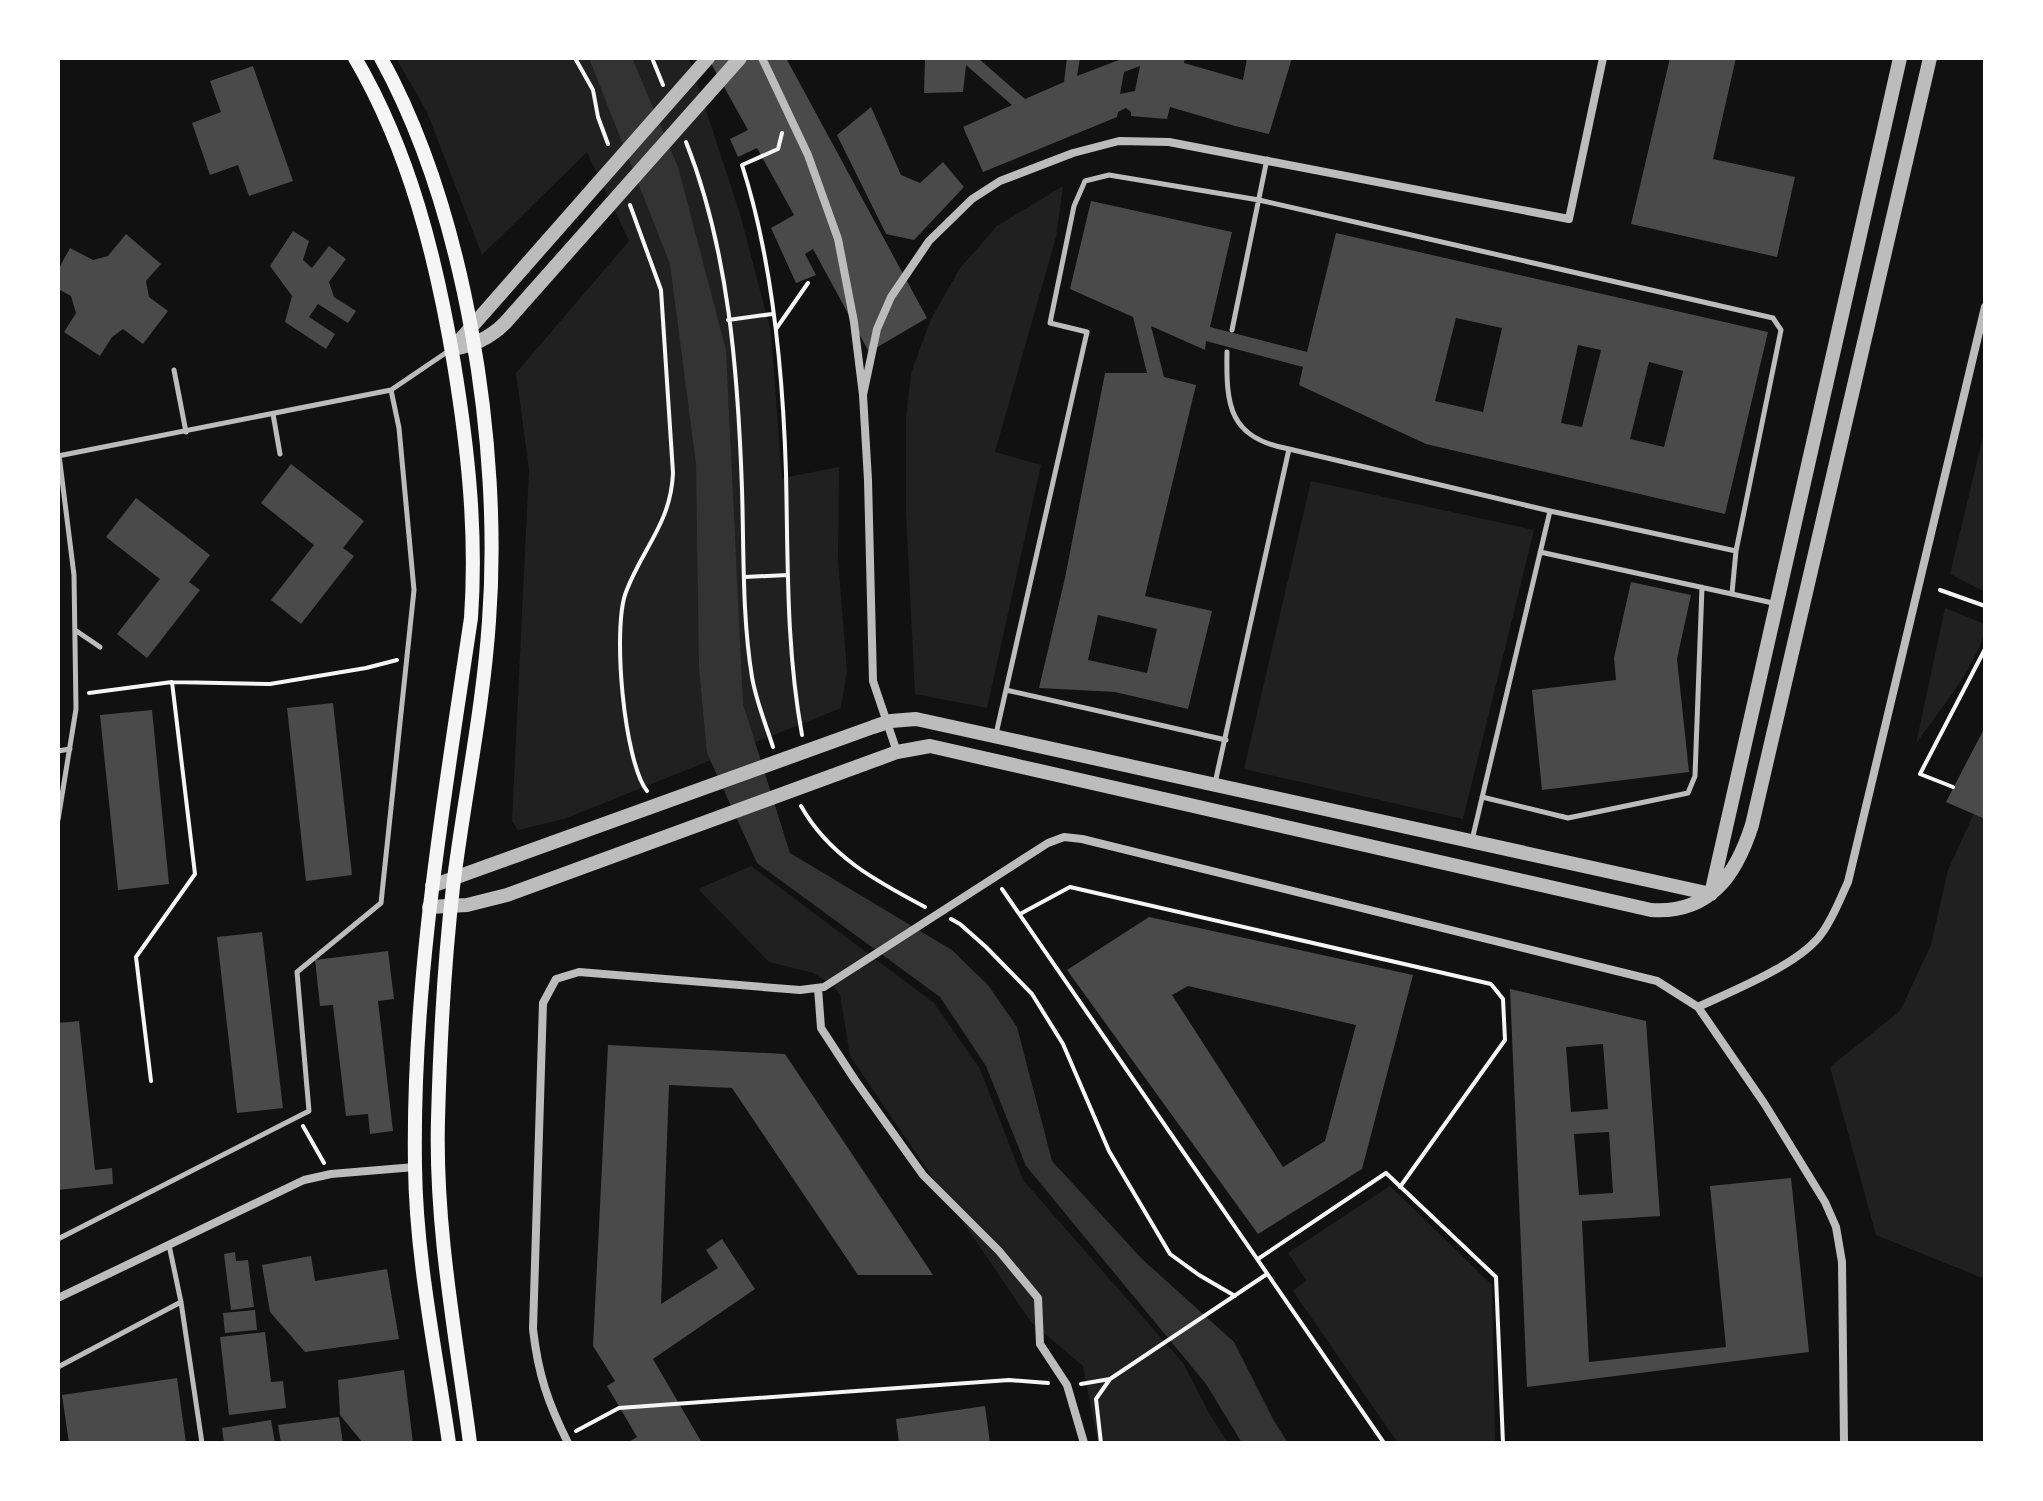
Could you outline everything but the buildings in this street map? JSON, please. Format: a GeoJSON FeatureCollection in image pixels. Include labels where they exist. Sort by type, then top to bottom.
{"type":"FeatureCollection","features":[{"type":"Feature","properties":{"kind":"main road"},"geometry":{"type":"LineString","coordinates":[[355,58],[406,166],[432,256],[452,349],[472,489],[474,574],[471,618],[429,907],[417,1084],[415,1167],[422,1253],[449,1443]]}},
{"type":"Feature","properties":{"kind":"main road"},"geometry":{"type":"LineString","coordinates":[[381,58],[412,122],[453,247],[473,345],[491,494],[492,578],[486,659],[451,906],[437,1157],[444,1252],[470,1443]]}},
{"type":"Feature","properties":{"kind":"street"},"geometry":{"type":"LineString","coordinates":[[452,349],[473,345],[505,323],[740,58]]}},
{"type":"Feature","properties":{"kind":"street"},"geometry":{"type":"LineString","coordinates":[[762,58],[808,155],[838,239],[854,322],[863,395],[873,681],[897,752]]}},
{"type":"Feature","properties":{"kind":"street"},"geometry":{"type":"LineString","coordinates":[[863,395],[877,329],[891,297],[929,241],[948,220],[972,199],[1000,181],[1073,153],[1119,141],[1169,142],[1569,219],[1603,58]]}},
{"type":"Feature","properties":{"kind":"street"},"geometry":{"type":"LineString","coordinates":[[1711,894],[1900,58]]}},
{"type":"Feature","properties":{"kind":"street"},"geometry":{"type":"LineString","coordinates":[[429,907],[485,902],[507,895],[919,746],[939,747],[1651,910],[1681,909],[1711,894],[1737,863],[1752,825],[1930,58]]}},
{"type":"Feature","properties":{"kind":"street"},"geometry":{"type":"LineString","coordinates":[[452,349],[703,63]]}},
{"type":"Feature","properties":{"kind":"street"},"geometry":{"type":"LineString","coordinates":[[1698,1007],[1793,959],[1821,935],[1848,882],[1985,307]]}},
{"type":"Feature","properties":{"kind":"street"},"geometry":{"type":"LineString","coordinates":[[432,886],[657,805],[776,755],[887,722],[907,719],[927,720],[1711,894]]}},
{"type":"Feature","properties":{"kind":"street"},"geometry":{"type":"LineString","coordinates":[[566,1440],[551,1411],[538,1370],[533,1329],[543,1003],[556,979],[579,972],[800,990],[821,987],[1048,843],[1064,837],[1657,981],[1698,1007],[1764,1103],[1825,1202],[1836,1227],[1842,1262],[1844,1443]]}},
{"type":"Feature","properties":{"kind":"street"},"geometry":{"type":"LineString","coordinates":[[821,987],[821,1028],[855,1080],[923,1175],[999,1251],[1038,1298],[1040,1344],[1067,1385],[1084,1443]]}},
{"type":"Feature","properties":{"kind":"street"},"geometry":{"type":"LineString","coordinates":[[58,1298],[304,1180],[331,1174],[415,1167]]}},
{"type":"Feature","properties":{"kind":"lane"},"geometry":{"type":"LineString","coordinates":[[1232,330],[1267,159]]}},
{"type":"Feature","properties":{"kind":"lane"},"geometry":{"type":"LineString","coordinates":[[995,735],[1087,332],[1050,323],[1074,206],[1085,181],[1109,175],[1259,200],[1773,318],[1781,330],[1736,551],[1732,593]]}},
{"type":"Feature","properties":{"kind":"lane"},"geometry":{"type":"LineString","coordinates":[[58,820],[76,694],[74,575],[58,455],[391,390],[452,349]]}},
{"type":"Feature","properties":{"kind":"lane"},"geometry":{"type":"LineString","coordinates":[[1227,352],[1228,401],[1242,429],[1265,445],[1736,551]]}},
{"type":"Feature","properties":{"kind":"lane"},"geometry":{"type":"LineString","coordinates":[[174,370],[186,432]]}},
{"type":"Feature","properties":{"kind":"lane"},"geometry":{"type":"LineString","coordinates":[[58,1239],[309,1111],[297,972],[381,903],[414,590],[399,428],[391,390]]}},
{"type":"Feature","properties":{"kind":"lane"},"geometry":{"type":"LineString","coordinates":[[273,414],[280,454]]}},
{"type":"Feature","properties":{"kind":"lane"},"geometry":{"type":"LineString","coordinates":[[1215,784],[1289,449]]}},
{"type":"Feature","properties":{"kind":"lane"},"geometry":{"type":"LineString","coordinates":[[1471,842],[1550,511]]}},
{"type":"Feature","properties":{"kind":"lane"},"geometry":{"type":"LineString","coordinates":[[1540,552],[1778,604]]}},
{"type":"Feature","properties":{"kind":"lane"},"geometry":{"type":"LineString","coordinates":[[1482,797],[1568,818],[1688,793],[1695,776],[1702,587]]}},
{"type":"Feature","properties":{"kind":"lane"},"geometry":{"type":"LineString","coordinates":[[74,629],[100,647]]}},
{"type":"Feature","properties":{"kind":"lane"},"geometry":{"type":"LineString","coordinates":[[1006,690],[1226,740]]}},
{"type":"Feature","properties":{"kind":"lane"},"geometry":{"type":"LineString","coordinates":[[58,751],[70,749]]}},
{"type":"Feature","properties":{"kind":"lane"},"geometry":{"type":"LineString","coordinates":[[169,1245],[181,1302],[202,1443]]}},
{"type":"Feature","properties":{"kind":"lane"},"geometry":{"type":"LineString","coordinates":[[58,1367],[181,1302]]}},
{"type":"Feature","properties":{"kind":"path"},"geometry":{"type":"LineString","coordinates":[[575,58],[593,90],[598,117],[609,146]]}},
{"type":"Feature","properties":{"kind":"path"},"geometry":{"type":"LineString","coordinates":[[652,58],[664,86]]}},
{"type":"Feature","properties":{"kind":"path"},"geometry":{"type":"LineString","coordinates":[[787,107],[778,149],[742,165],[756,209],[775,331],[785,448],[791,659],[800,724]]}},
{"type":"Feature","properties":{"kind":"path"},"geometry":{"type":"LineString","coordinates":[[681,129],[711,219],[728,320],[738,409],[747,635],[753,681],[776,755]]}},
{"type":"Feature","properties":{"kind":"path"},"geometry":{"type":"LineString","coordinates":[[630,203],[661,290],[673,473],[663,524],[625,594],[620,625],[630,746],[638,779],[657,805]]}},
{"type":"Feature","properties":{"kind":"path"},"geometry":{"type":"LineString","coordinates":[[775,331],[808,283]]}},
{"type":"Feature","properties":{"kind":"path"},"geometry":{"type":"LineString","coordinates":[[728,320],[772,314]]}},
{"type":"Feature","properties":{"kind":"path"},"geometry":{"type":"LineString","coordinates":[[745,577],[788,575]]}},
{"type":"Feature","properties":{"kind":"path"},"geometry":{"type":"LineString","coordinates":[[1940,590],[1985,606]]}},
{"type":"Feature","properties":{"kind":"path"},"geometry":{"type":"LineString","coordinates":[[1953,787],[1920,774],[1985,649]]}},
{"type":"Feature","properties":{"kind":"path"},"geometry":{"type":"LineString","coordinates":[[76,694],[172,682],[270,684],[366,668],[407,657]]}},
{"type":"Feature","properties":{"kind":"path"},"geometry":{"type":"LineString","coordinates":[[151,1081],[136,957],[195,874],[172,682]]}},
{"type":"Feature","properties":{"kind":"path"},"geometry":{"type":"LineString","coordinates":[[800,804],[826,841],[846,861],[935,911]]}},
{"type":"Feature","properties":{"kind":"path"},"geometry":{"type":"LineString","coordinates":[[994,877],[1384,1443]]}},
{"type":"Feature","properties":{"kind":"path"},"geometry":{"type":"LineString","coordinates":[[1020,914],[1070,887],[1491,984],[1503,999],[1505,1040],[1400,1187]]}},
{"type":"Feature","properties":{"kind":"path"},"geometry":{"type":"LineString","coordinates":[[947,918],[969,931],[1032,994],[1063,1044],[1109,1151],[1170,1254],[1235,1296]]}},
{"type":"Feature","properties":{"kind":"path"},"geometry":{"type":"LineString","coordinates":[[297,1117],[331,1174]]}},
{"type":"Feature","properties":{"kind":"path"},"geometry":{"type":"LineString","coordinates":[[1258,1259],[1386,1173],[1496,1277],[1503,1443]]}},
{"type":"Feature","properties":{"kind":"path"},"geometry":{"type":"LineString","coordinates":[[1101,1443],[1096,1399],[1110,1379],[1267,1274]]}},
{"type":"Feature","properties":{"kind":"path"},"geometry":{"type":"LineString","coordinates":[[566,1440],[619,1408],[1009,1380],[1067,1385],[1110,1379]]}},
{"type":"Feature","properties":{"kind":"shaded area"},"geometry":{"type":"Polygon","coordinates":[[[396,58],[689,58],[740,214],[771,332],[782,478],[839,467],[838,561],[847,671],[841,708],[564,819],[518,830],[512,821],[529,469],[516,373],[629,241],[587,152],[482,255],[427,112],[396,58]]]}},
{"type":"Feature","properties":{"kind":"shaded area"},"geometry":{"type":"Polygon","coordinates":[[[589,58],[632,58],[678,167],[726,350],[743,704],[790,853],[952,950],[988,985],[1017,1027],[1052,1161],[1142,1259],[1234,1342],[1288,1443],[1242,1443],[1206,1384],[1026,1166],[986,1066],[940,997],[757,863],[707,753],[699,668],[696,464],[670,264],[589,58]]]}},
{"type":"Feature","properties":{"kind":"shaded area"},"geometry":{"type":"Polygon","coordinates":[[[1063,186],[1056,237],[995,452],[1041,465],[987,708],[915,694],[906,513],[906,418],[911,373],[931,319],[960,268],[997,226],[1063,186]]]}},
{"type":"Feature","properties":{"kind":"shaded area"},"geometry":{"type":"Polygon","coordinates":[[[1985,428],[1985,592],[1950,574],[1985,428]]]}},
{"type":"Feature","properties":{"kind":"shaded area"},"geometry":{"type":"Polygon","coordinates":[[[1311,481],[1534,530],[1463,819],[1244,769],[1311,481]]]}},
{"type":"Feature","properties":{"kind":"shaded area"},"geometry":{"type":"Polygon","coordinates":[[[1945,608],[1985,624],[1983,637],[1968,669],[1916,744],[1945,608]]]}},
{"type":"Feature","properties":{"kind":"shaded area"},"geometry":{"type":"Polygon","coordinates":[[[1974,813],[1985,819],[1985,1279],[1876,1235],[1830,1067],[1900,1011],[1931,945],[1948,870],[1974,813]]]}},
{"type":"Feature","properties":{"kind":"shaded area"},"geometry":{"type":"Polygon","coordinates":[[[751,866],[934,1003],[980,1069],[1023,1180],[1183,1363],[1228,1443],[1098,1443],[1083,1366],[1031,1322],[850,1056],[840,994],[830,983],[813,973],[769,962],[698,889],[751,866]]]}},
{"type":"Feature","properties":{"kind":"shaded area"},"geometry":{"type":"Polygon","coordinates":[[[1390,1186],[1492,1285],[1495,1443],[1398,1443],[1293,1291],[1306,1280],[1288,1253],[1390,1186]]]}}]}
